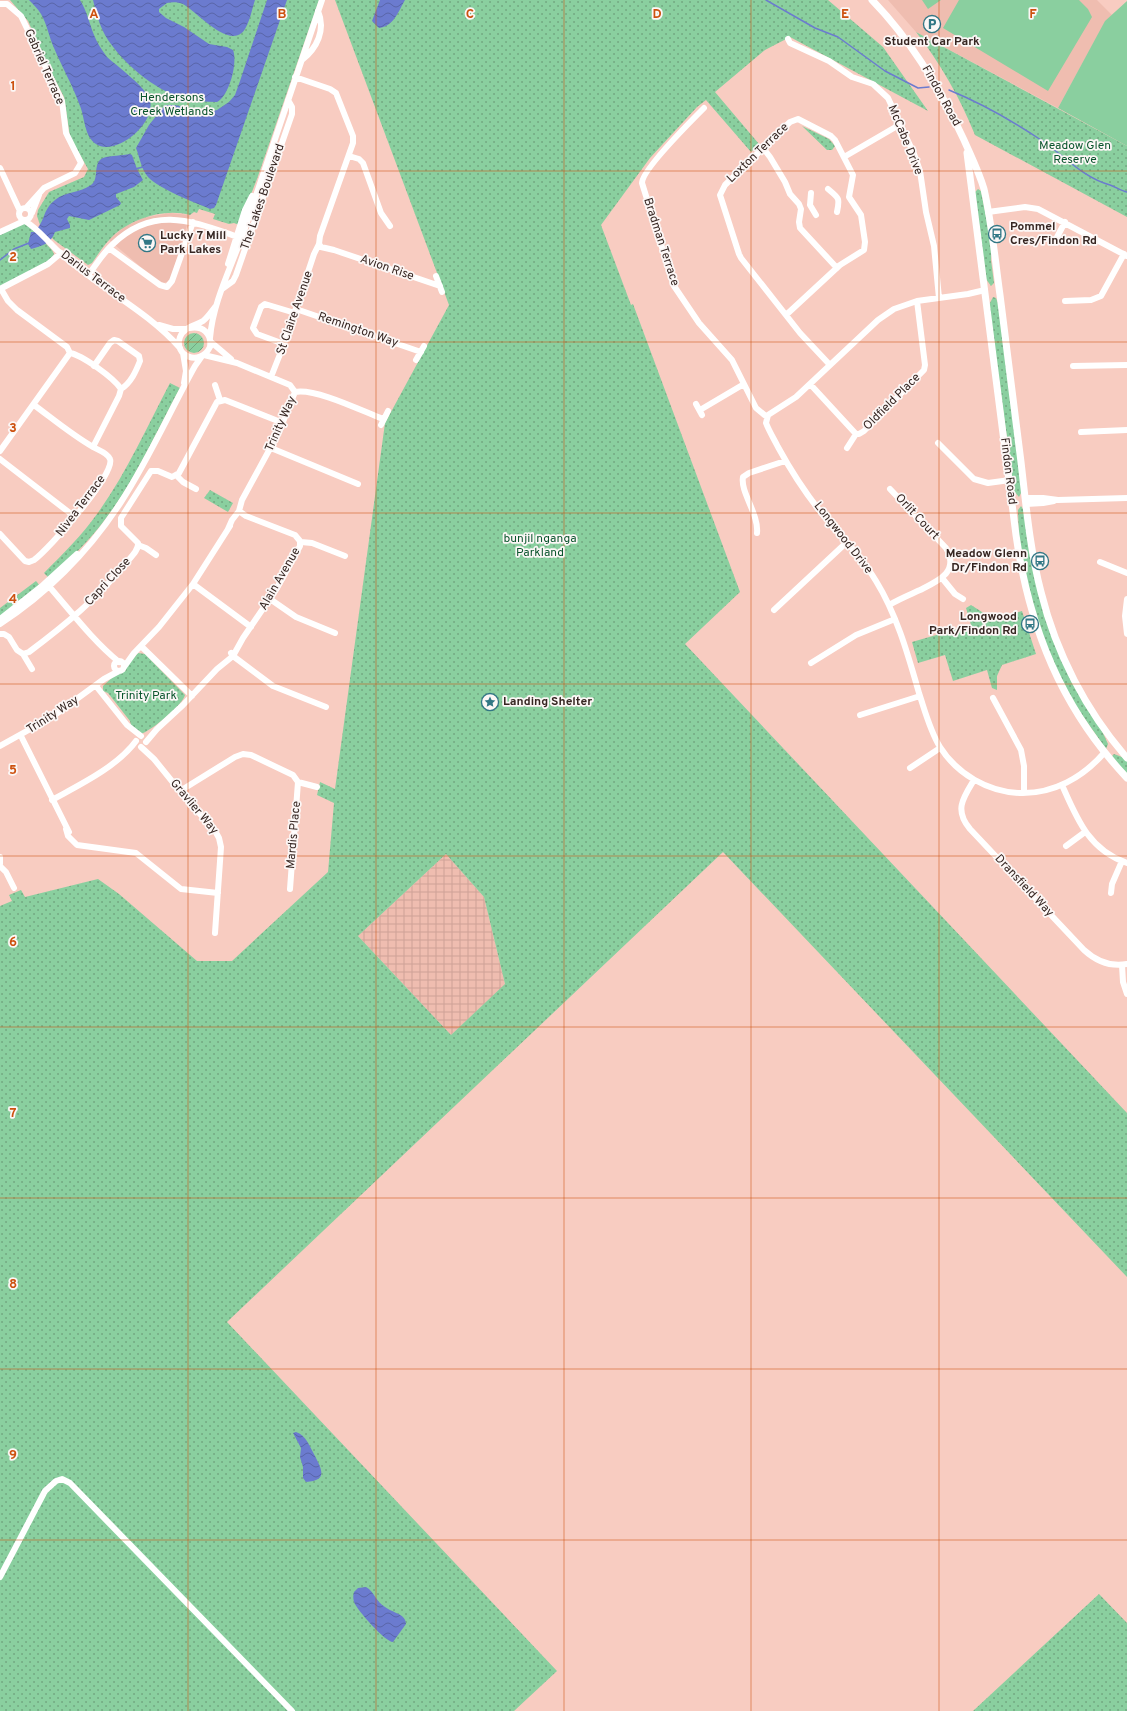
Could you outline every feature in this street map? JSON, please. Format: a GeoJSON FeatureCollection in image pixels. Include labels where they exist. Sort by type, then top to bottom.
{"type":"FeatureCollection","features":[{"type":"Feature","properties":{"kind":"main road","name":"Findon Road"},"geometry":{"type":"LineString","coordinates":[[872,0],[900,31],[923,62],[942,93],[984,190],[994,251],[993,260],[1037,577],[1054,634],[1065,661],[1083,696],[1117,746],[1127,758]]}},
{"type":"Feature","properties":{"kind":"main road","name":"Findon Road"},"geometry":{"type":"LineString","coordinates":[[962,137],[970,173],[1012,503],[1024,583],[1043,646],[1057,677],[1074,708],[1106,754],[1127,778]]}},
{"type":"Feature","properties":{"kind":"main road"},"geometry":{"type":"LineString","coordinates":[[972,194],[973,190],[977,187],[984,190]]}},
{"type":"Feature","properties":{"kind":"main road"},"geometry":{"type":"LineString","coordinates":[[985,292],[998,289]]}},
{"type":"Feature","properties":{"kind":"main road"},"geometry":{"type":"LineString","coordinates":[[1012,503],[1026,501]]}},
{"type":"Feature","properties":{"kind":"main road"},"geometry":{"type":"LineString","coordinates":[[1106,754],[1117,746]]}},
{"type":"Feature","properties":{"kind":"street","name":"The Lakes Boulevard"},"geometry":{"type":"LineString","coordinates":[[210,340],[211,327],[218,302],[239,237],[259,184],[322,0]]}},
{"type":"Feature","properties":{"kind":"street","name":"Gabriel Terrace"},"geometry":{"type":"LineString","coordinates":[[0,4],[7,4],[21,16],[62,101],[66,133],[81,163],[75,173],[50,184],[42,190],[7,229]]}},
{"type":"Feature","properties":{"kind":"street","name":"McCabe Drive"},"geometry":{"type":"LineString","coordinates":[[788,39],[790,44],[829,62],[847,74],[878,87],[888,98],[914,154],[920,171],[926,212],[934,246],[939,298]]}},
{"type":"Feature","properties":{"kind":"street","name":"St Claire Avenue"},"geometry":{"type":"LineString","coordinates":[[272,378],[314,254],[321,245],[320,236],[324,229],[354,139],[337,95],[330,89],[295,77]]}},
{"type":"Feature","properties":{"kind":"street","name":"The Lakes Boulevard"},"geometry":{"type":"LineString","coordinates":[[222,289],[233,281],[238,269],[292,114],[292,107],[288,100]]}},
{"type":"Feature","properties":{"kind":"street","name":"Bradman Terrace"},"geometry":{"type":"LineString","coordinates":[[704,108],[656,160],[644,175],[642,182],[674,286],[699,323],[732,360],[756,408],[767,417]]}},
{"type":"Feature","properties":{"kind":"street","name":"Loxton Terrace"},"geometry":{"type":"LineString","coordinates":[[830,365],[806,340],[739,254],[720,195],[723,188],[763,148],[790,122],[798,119],[831,136],[835,140],[853,175],[849,197]]}},
{"type":"Feature","properties":{"kind":"street"},"geometry":{"type":"LineString","coordinates":[[844,157],[900,125]]}},
{"type":"Feature","properties":{"kind":"street"},"geometry":{"type":"LineString","coordinates":[[763,148],[785,182],[790,194],[798,201],[800,207],[800,228],[837,268]]}},
{"type":"Feature","properties":{"kind":"street"},"geometry":{"type":"LineString","coordinates":[[349,156],[359,159],[363,163],[381,213],[390,226]]}},
{"type":"Feature","properties":{"kind":"street"},"geometry":{"type":"LineString","coordinates":[[0,168],[11,193],[23,211],[32,214]]}},
{"type":"Feature","properties":{"kind":"street"},"geometry":{"type":"LineString","coordinates":[[828,189],[836,194],[838,199],[837,212]]}},
{"type":"Feature","properties":{"kind":"street"},"geometry":{"type":"LineString","coordinates":[[0,232],[29,220],[42,190]]}},
{"type":"Feature","properties":{"kind":"street"},"geometry":{"type":"LineString","coordinates":[[811,193],[810,205],[816,215]]}},
{"type":"Feature","properties":{"kind":"street"},"geometry":{"type":"LineString","coordinates":[[786,315],[837,268],[863,251],[866,246],[861,215],[849,197],[838,199]]}},
{"type":"Feature","properties":{"kind":"street"},"geometry":{"type":"LineString","coordinates":[[800,207],[810,205]]}},
{"type":"Feature","properties":{"kind":"street"},"geometry":{"type":"LineString","coordinates":[[988,212],[1033,207],[1042,210],[1126,255],[1105,291],[1098,298],[1065,301]]}},
{"type":"Feature","properties":{"kind":"street","name":"Darius Terrace"},"geometry":{"type":"LineString","coordinates":[[23,211],[24,221],[37,229],[60,253],[88,276],[152,321],[182,350]]}},
{"type":"Feature","properties":{"kind":"street","name":"Darius Terrace"},"geometry":{"type":"LineString","coordinates":[[32,214],[37,229]]}},
{"type":"Feature","properties":{"kind":"street"},"geometry":{"type":"LineString","coordinates":[[88,276],[109,248],[124,234],[148,223],[170,220],[193,222],[239,237]]}},
{"type":"Feature","properties":{"kind":"street"},"geometry":{"type":"LineString","coordinates":[[109,248],[160,285],[167,287],[172,281],[193,222]]}},
{"type":"Feature","properties":{"kind":"street"},"geometry":{"type":"LineString","coordinates":[[1056,239],[1065,222]]}},
{"type":"Feature","properties":{"kind":"street","name":"Avion Rise"},"geometry":{"type":"LineString","coordinates":[[321,245],[441,289],[436,276]]}},
{"type":"Feature","properties":{"kind":"street"},"geometry":{"type":"LineString","coordinates":[[60,253],[48,264],[1,289],[13,307],[67,346],[70,353]]}},
{"type":"Feature","properties":{"kind":"street"},"geometry":{"type":"LineString","coordinates":[[767,417],[770,413],[791,401],[885,315],[901,306],[916,301],[985,292]]}},
{"type":"Feature","properties":{"kind":"street","name":"Oldfield Place"},"geometry":{"type":"LineString","coordinates":[[847,448],[856,434],[864,431],[924,370],[916,301]]}},
{"type":"Feature","properties":{"kind":"street","name":"The Lakes Boulevard"},"geometry":{"type":"LineString","coordinates":[[188,329],[202,321],[218,302]]}},
{"type":"Feature","properties":{"kind":"street","name":"Remington Way"},"geometry":{"type":"LineString","coordinates":[[284,344],[257,334],[253,328],[261,308],[265,304],[295,311],[422,349],[416,360]]}},
{"type":"Feature","properties":{"kind":"street","name":"Darius Terrace"},"geometry":{"type":"LineString","coordinates":[[152,321],[173,329],[188,329]]}},
{"type":"Feature","properties":{"kind":"street"},"geometry":{"type":"LineString","coordinates":[[0,624],[25,607],[98,534],[129,490],[195,366],[208,352],[210,340],[204,330],[194,327],[188,329],[180,338],[186,371],[182,389]]}},
{"type":"Feature","properties":{"kind":"street"},"geometry":{"type":"LineString","coordinates":[[92,447],[119,396],[121,388],[128,384],[131,380],[140,363],[140,359],[118,341],[114,340],[110,343],[94,366]]}},
{"type":"Feature","properties":{"kind":"street","name":"Trinity Way"},"geometry":{"type":"LineString","coordinates":[[0,746],[21,736],[58,714],[96,686],[134,653],[159,627],[193,584],[228,529],[232,520],[241,512],[242,500],[247,494],[271,448],[295,392],[290,384],[237,363],[226,356],[210,340]]}},
{"type":"Feature","properties":{"kind":"street"},"geometry":{"type":"LineString","coordinates":[[182,350],[192,358],[203,356]]}},
{"type":"Feature","properties":{"kind":"street"},"geometry":{"type":"LineString","coordinates":[[70,353],[78,355],[114,380],[121,388]]}},
{"type":"Feature","properties":{"kind":"street"},"geometry":{"type":"LineString","coordinates":[[0,452],[70,353]]}},
{"type":"Feature","properties":{"kind":"street","name":"Trinity Way"},"geometry":{"type":"LineString","coordinates":[[203,356],[237,363]]}},
{"type":"Feature","properties":{"kind":"street"},"geometry":{"type":"LineString","coordinates":[[1073,366],[1127,364]]}},
{"type":"Feature","properties":{"kind":"street"},"geometry":{"type":"LineString","coordinates":[[696,404],[701,412],[744,384]]}},
{"type":"Feature","properties":{"kind":"street"},"geometry":{"type":"LineString","coordinates":[[810,384],[856,434]]}},
{"type":"Feature","properties":{"kind":"street"},"geometry":{"type":"LineString","coordinates":[[215,385],[220,400]]}},
{"type":"Feature","properties":{"kind":"street"},"geometry":{"type":"LineString","coordinates":[[295,392],[304,391],[324,396],[382,422],[388,411]]}},
{"type":"Feature","properties":{"kind":"street"},"geometry":{"type":"LineString","coordinates":[[176,476],[213,407],[220,400],[232,402],[283,423]]}},
{"type":"Feature","properties":{"kind":"street","name":"Nivea Terrace"},"geometry":{"type":"LineString","coordinates":[[0,534],[19,556],[27,562],[32,562],[75,517],[111,464],[109,457],[92,447],[34,405]]}},
{"type":"Feature","properties":{"kind":"street","name":"Longwood Drive"},"geometry":{"type":"LineString","coordinates":[[767,417],[767,425],[785,461],[816,505],[868,569],[889,604],[932,731],[940,748],[955,766],[974,780],[992,788],[1024,793],[1043,791],[1062,785],[1076,777],[1106,754]]}},
{"type":"Feature","properties":{"kind":"street"},"geometry":{"type":"LineString","coordinates":[[1081,432],[1127,430]]}},
{"type":"Feature","properties":{"kind":"street"},"geometry":{"type":"LineString","coordinates":[[938,444],[974,479],[988,483],[1010,480]]}},
{"type":"Feature","properties":{"kind":"street"},"geometry":{"type":"LineString","coordinates":[[271,448],[358,484]]}},
{"type":"Feature","properties":{"kind":"street"},"geometry":{"type":"LineString","coordinates":[[0,460],[75,517]]}},
{"type":"Feature","properties":{"kind":"street"},"geometry":{"type":"LineString","coordinates":[[757,533],[757,523],[743,484],[743,477],[749,473],[785,461]]}},
{"type":"Feature","properties":{"kind":"street","name":"Capri Close"},"geometry":{"type":"LineString","coordinates":[[156,555],[146,548],[138,545],[134,538],[122,529],[120,524],[121,518],[151,471],[158,470],[172,477],[176,476],[196,490]]}},
{"type":"Feature","properties":{"kind":"street","name":"Orlit Court"},"geometry":{"type":"LineString","coordinates":[[890,488],[948,552],[950,566],[947,573],[942,578]]}},
{"type":"Feature","properties":{"kind":"street"},"geometry":{"type":"LineString","coordinates":[[1026,501],[1043,503],[1058,500],[1127,498]]}},
{"type":"Feature","properties":{"kind":"street","name":"Alain Avenue"},"geometry":{"type":"LineString","coordinates":[[52,800],[93,776],[123,755],[143,745],[157,728],[192,696],[233,654],[270,599],[291,563],[300,542],[295,535],[241,512]]}},
{"type":"Feature","properties":{"kind":"street"},"geometry":{"type":"LineString","coordinates":[[300,542],[312,543],[345,556]]}},
{"type":"Feature","properties":{"kind":"street"},"geometry":{"type":"LineString","coordinates":[[774,610],[847,542]]}},
{"type":"Feature","properties":{"kind":"street","name":"Capri Close"},"geometry":{"type":"LineString","coordinates":[[23,654],[29,652],[74,617],[118,573],[137,549],[138,545]]}},
{"type":"Feature","properties":{"kind":"street"},"geometry":{"type":"LineString","coordinates":[[1100,562],[1127,573]]}},
{"type":"Feature","properties":{"kind":"street"},"geometry":{"type":"LineString","coordinates":[[889,604],[942,578],[954,594],[963,599]]}},
{"type":"Feature","properties":{"kind":"street"},"geometry":{"type":"LineString","coordinates":[[193,584],[251,627]]}},
{"type":"Feature","properties":{"kind":"street"},"geometry":{"type":"LineString","coordinates":[[46,586],[119,666]]}},
{"type":"Feature","properties":{"kind":"street"},"geometry":{"type":"LineString","coordinates":[[0,619],[46,586]]}},
{"type":"Feature","properties":{"kind":"street"},"geometry":{"type":"LineString","coordinates":[[1127,598],[1124,616],[1127,634]]}},
{"type":"Feature","properties":{"kind":"street"},"geometry":{"type":"LineString","coordinates":[[270,599],[296,616],[335,633]]}},
{"type":"Feature","properties":{"kind":"street"},"geometry":{"type":"LineString","coordinates":[[811,663],[856,635],[895,618]]}},
{"type":"Feature","properties":{"kind":"street"},"geometry":{"type":"LineString","coordinates":[[0,634],[6,635],[17,650],[23,654],[32,669]]}},
{"type":"Feature","properties":{"kind":"street"},"geometry":{"type":"LineString","coordinates":[[141,646],[192,696]]}},
{"type":"Feature","properties":{"kind":"street"},"geometry":{"type":"LineString","coordinates":[[233,654],[274,686],[326,707]]}},
{"type":"Feature","properties":{"kind":"street"},"geometry":{"type":"LineString","coordinates":[[96,686],[138,739],[137,746],[143,745],[144,738],[138,739]]}},
{"type":"Feature","properties":{"kind":"street"},"geometry":{"type":"LineString","coordinates":[[860,715],[920,696]]}},
{"type":"Feature","properties":{"kind":"street"},"geometry":{"type":"LineString","coordinates":[[993,698],[1022,750],[1024,766],[1024,793]]}},
{"type":"Feature","properties":{"kind":"street","name":"Alain Avenue"},"geometry":{"type":"LineString","coordinates":[[123,755],[138,739],[157,728]]}},
{"type":"Feature","properties":{"kind":"street"},"geometry":{"type":"LineString","coordinates":[[21,736],[66,829],[76,841],[88,845],[132,851],[140,855],[178,887],[184,890],[218,893]]}},
{"type":"Feature","properties":{"kind":"street","name":"Gravlier Way"},"geometry":{"type":"LineString","coordinates":[[143,745],[180,791],[214,829],[219,838],[221,847],[215,933]]}},
{"type":"Feature","properties":{"kind":"street"},"geometry":{"type":"LineString","coordinates":[[910,768],[940,748]]}},
{"type":"Feature","properties":{"kind":"street"},"geometry":{"type":"LineString","coordinates":[[180,791],[235,757],[243,754],[251,755],[293,775],[298,782],[317,787]]}},
{"type":"Feature","properties":{"kind":"street","name":"Dransfield Way"},"geometry":{"type":"LineString","coordinates":[[974,780],[961,806],[962,816],[966,824],[1084,950],[1101,961],[1125,964]]}},
{"type":"Feature","properties":{"kind":"street","name":"Mardis Place"},"geometry":{"type":"LineString","coordinates":[[290,889],[298,782]]}},
{"type":"Feature","properties":{"kind":"street"},"geometry":{"type":"LineString","coordinates":[[1062,785],[1075,815],[1085,832],[1102,849],[1124,862],[1112,884],[1112,894]]}},
{"type":"Feature","properties":{"kind":"street"},"geometry":{"type":"LineString","coordinates":[[1066,846],[1085,832]]}},
{"type":"Feature","properties":{"kind":"street"},"geometry":{"type":"LineString","coordinates":[[0,857],[0,865],[6,872],[14,888]]}},
{"type":"Feature","properties":{"kind":"street"},"geometry":{"type":"LineString","coordinates":[[1125,964],[1123,982],[1127,994]]}},
{"type":"Feature","properties":{"kind":"street"},"geometry":{"type":"LineString","coordinates":[[0,1576],[45,1491],[56,1480],[62,1479],[70,1483],[292,1711]]}},
{"type":"Feature","properties":{"kind":"shaded area"},"geometry":{"type":"Polygon","coordinates":[[[888,0],[1097,0],[1112,15],[1105,22],[1058,108],[916,32],[888,0]]]}},
{"type":"Feature","properties":{"kind":"shaded area"},"geometry":{"type":"Polygon","coordinates":[[[170,213],[190,215],[170,281],[163,283],[142,268],[109,240],[124,227],[143,218],[170,213]]]}},
{"type":"Feature","properties":{"kind":"shaded area"},"geometry":{"type":"Polygon","coordinates":[[[446,854],[484,897],[505,985],[451,1035],[358,936],[446,854]]]}},
{"type":"Feature","properties":{"kind":"green space","name":"Hendersons Creek Wetlands"},"geometry":{"type":"Polygon","coordinates":[[[10,0],[319,0],[257,179],[239,225],[234,223],[229,224],[213,219],[215,214],[199,209],[197,213],[194,212],[190,215],[170,213],[150,216],[131,223],[115,234],[92,263],[88,265],[54,240],[40,225],[37,216],[38,210],[49,192],[84,177],[88,169],[70,137],[64,97],[28,21],[10,0]]]}},
{"type":"Feature","properties":{"kind":"green space","name":"bunjil nganga Parkland"},"geometry":{"type":"Polygon","coordinates":[[[335,0],[828,0],[883,47],[928,111],[790,37],[765,50],[715,92],[759,144],[751,152],[706,100],[697,107],[650,158],[601,225],[631,305],[633,304],[740,592],[685,644],[1127,1113],[1127,1277],[723,852],[227,1322],[557,1671],[514,1711],[0,1711],[0,906],[12,901],[9,895],[21,890],[25,897],[98,879],[119,894],[197,961],[232,961],[328,872],[334,803],[317,795],[320,782],[335,789],[385,423],[449,305],[335,0]],[[446,854],[358,936],[451,1035],[505,984],[484,897],[446,854]]]}},
{"type":"Feature","properties":{"kind":"green space"},"geometry":{"type":"Polygon","coordinates":[[[922,0],[941,0],[928,9],[922,0]]]}},
{"type":"Feature","properties":{"kind":"green space"},"geometry":{"type":"Polygon","coordinates":[[[959,0],[1079,0],[1088,9],[1092,17],[1048,91],[943,28],[959,0]]]}},
{"type":"Feature","properties":{"kind":"green space"},"geometry":{"type":"Polygon","coordinates":[[[1127,1],[1127,146],[1058,108],[1105,21],[1127,1]]]}},
{"type":"Feature","properties":{"kind":"green space","name":"Meadow Glen Reserve"},"geometry":{"type":"Polygon","coordinates":[[[916,32],[1127,146],[1127,217],[975,135],[949,82],[934,56],[916,32]]]}},
{"type":"Feature","properties":{"kind":"green space"},"geometry":{"type":"Polygon","coordinates":[[[802,126],[829,139],[835,146],[832,150],[827,150],[802,126]]]}},
{"type":"Feature","properties":{"kind":"green space"},"geometry":{"type":"Polygon","coordinates":[[[978,189],[981,191],[992,246],[991,260],[994,283],[991,286],[986,279],[975,192],[978,189]]]}},
{"type":"Feature","properties":{"kind":"green space"},"geometry":{"type":"Polygon","coordinates":[[[23,223],[26,223],[54,254],[50,260],[0,287],[0,235],[23,223]]]}},
{"type":"Feature","properties":{"kind":"green space"},"geometry":{"type":"Polygon","coordinates":[[[993,297],[996,298],[999,306],[1022,491],[1019,497],[1014,491],[989,305],[993,297]]]}},
{"type":"Feature","properties":{"kind":"green space"},"geometry":{"type":"Polygon","coordinates":[[[194,333],[201,336],[204,343],[201,350],[194,353],[187,350],[184,343],[187,336],[194,333]]]}},
{"type":"Feature","properties":{"kind":"green space"},"geometry":{"type":"Polygon","coordinates":[[[170,383],[180,388],[126,490],[104,521],[91,536],[71,558],[49,578],[44,573],[85,529],[108,499],[136,450],[170,383]]]}},
{"type":"Feature","properties":{"kind":"green space"},"geometry":{"type":"Polygon","coordinates":[[[210,490],[233,503],[228,512],[204,498],[210,490]]]}},
{"type":"Feature","properties":{"kind":"green space"},"geometry":{"type":"Polygon","coordinates":[[[1021,506],[1023,509],[1050,628],[1103,733],[1108,744],[1106,749],[1068,695],[1036,621],[1019,543],[1018,510],[1021,506]]]}},
{"type":"Feature","properties":{"kind":"green space"},"geometry":{"type":"Polygon","coordinates":[[[36,581],[40,586],[0,617],[0,608],[36,581]]]}},
{"type":"Feature","properties":{"kind":"green space"},"geometry":{"type":"Polygon","coordinates":[[[971,605],[993,619],[1022,611],[1036,654],[1002,665],[997,676],[997,690],[992,688],[987,670],[953,681],[945,655],[918,663],[912,642],[971,625],[966,608],[971,605]]]}},
{"type":"Feature","properties":{"kind":"green space","name":"Trinity Park"},"geometry":{"type":"Polygon","coordinates":[[[138,653],[145,654],[185,695],[183,700],[166,717],[152,728],[141,734],[131,725],[130,721],[108,693],[103,691],[103,686],[115,675],[125,671],[127,666],[138,653]]]}},
{"type":"Feature","properties":{"kind":"green space"},"geometry":{"type":"Polygon","coordinates":[[[1114,754],[1127,761],[1127,776],[1111,757],[1114,754]]]}},
{"type":"Feature","properties":{"kind":"green space"},"geometry":{"type":"Polygon","coordinates":[[[1099,1594],[1127,1623],[1127,1711],[973,1711],[1099,1594]]]}},
{"type":"Feature","properties":{"kind":"water"},"geometry":{"type":"Polygon","coordinates":[[[29,0],[80,0],[95,38],[103,52],[138,83],[150,100],[150,110],[147,119],[132,136],[113,146],[104,147],[92,141],[87,132],[82,111],[54,48],[43,18],[29,0]]]}},
{"type":"Feature","properties":{"kind":"water"},"geometry":{"type":"Polygon","coordinates":[[[93,0],[255,0],[250,19],[245,29],[239,35],[231,36],[214,28],[183,4],[175,2],[167,3],[159,9],[159,12],[166,18],[184,27],[209,44],[227,47],[233,50],[234,63],[229,86],[221,99],[217,102],[204,102],[183,98],[161,88],[139,73],[119,55],[105,35],[99,22],[93,0]]]}},
{"type":"Feature","properties":{"kind":"water"},"geometry":{"type":"Polygon","coordinates":[[[267,0],[287,0],[216,205],[214,208],[210,209],[177,195],[153,182],[144,170],[136,148],[149,125],[165,105],[175,105],[205,113],[217,110],[229,102],[235,95],[267,0]]]}},
{"type":"Feature","properties":{"kind":"water"},"geometry":{"type":"Polygon","coordinates":[[[380,0],[405,0],[398,14],[392,21],[384,27],[379,28],[372,21],[380,0]]]}},
{"type":"Feature","properties":{"kind":"water"},"geometry":{"type":"Polygon","coordinates":[[[130,154],[132,155],[143,180],[134,187],[116,194],[116,197],[121,203],[120,205],[89,220],[69,216],[67,219],[70,228],[55,232],[48,242],[31,249],[28,244],[31,232],[34,232],[41,224],[48,208],[55,200],[64,195],[87,188],[91,185],[95,179],[98,163],[103,158],[130,154]]]}},
{"type":"Feature","properties":{"kind":"water"},"geometry":{"type":"Polygon","coordinates":[[[296,1432],[307,1442],[321,1469],[321,1476],[318,1479],[306,1482],[303,1478],[303,1467],[300,1457],[301,1448],[293,1433],[296,1432]]]}},
{"type":"Feature","properties":{"kind":"water"},"geometry":{"type":"Polygon","coordinates":[[[366,1587],[382,1605],[404,1618],[406,1624],[393,1642],[384,1637],[372,1625],[360,1612],[354,1602],[354,1592],[358,1588],[366,1587]]]}},
{"type":"Feature","properties":{"kind":"waterway"},"geometry":{"type":"LineString","coordinates":[[766,0],[815,28],[838,37],[885,71],[918,88],[929,87]]}},
{"type":"Feature","properties":{"kind":"waterway"},"geometry":{"type":"LineString","coordinates":[[949,90],[998,113],[1021,127],[1044,142],[1083,172],[1101,182],[1127,192]]}},
{"type":"Feature","properties":{"kind":"waterway"},"geometry":{"type":"LineString","coordinates":[[135,169],[143,167]]}},
{"type":"Feature","properties":{"kind":"waterway"},"geometry":{"type":"LineString","coordinates":[[0,260],[14,249],[29,243]]}},
{"type":"Feature","properties":{"kind":"place","name":"Student Car Park"},"geometry":{"type":"Point","coordinates":[932,24]}},
{"type":"Feature","properties":{"kind":"place","name":"Pommel Cres/Findon Rd"},"geometry":{"type":"Point","coordinates":[997,234]}},
{"type":"Feature","properties":{"kind":"place","name":"Lucky 7 Mill Park Lakes"},"geometry":{"type":"Point","coordinates":[147,243]}},
{"type":"Feature","properties":{"kind":"place","name":"Meadow Glenn Dr/Findon Rd"},"geometry":{"type":"Point","coordinates":[1040,561]}},
{"type":"Feature","properties":{"kind":"place","name":"Longwood Park/Findon Rd"},"geometry":{"type":"Point","coordinates":[1030,624]}},
{"type":"Feature","properties":{"kind":"place","name":"Landing Shelter"},"geometry":{"type":"Point","coordinates":[490,702]}}]}
